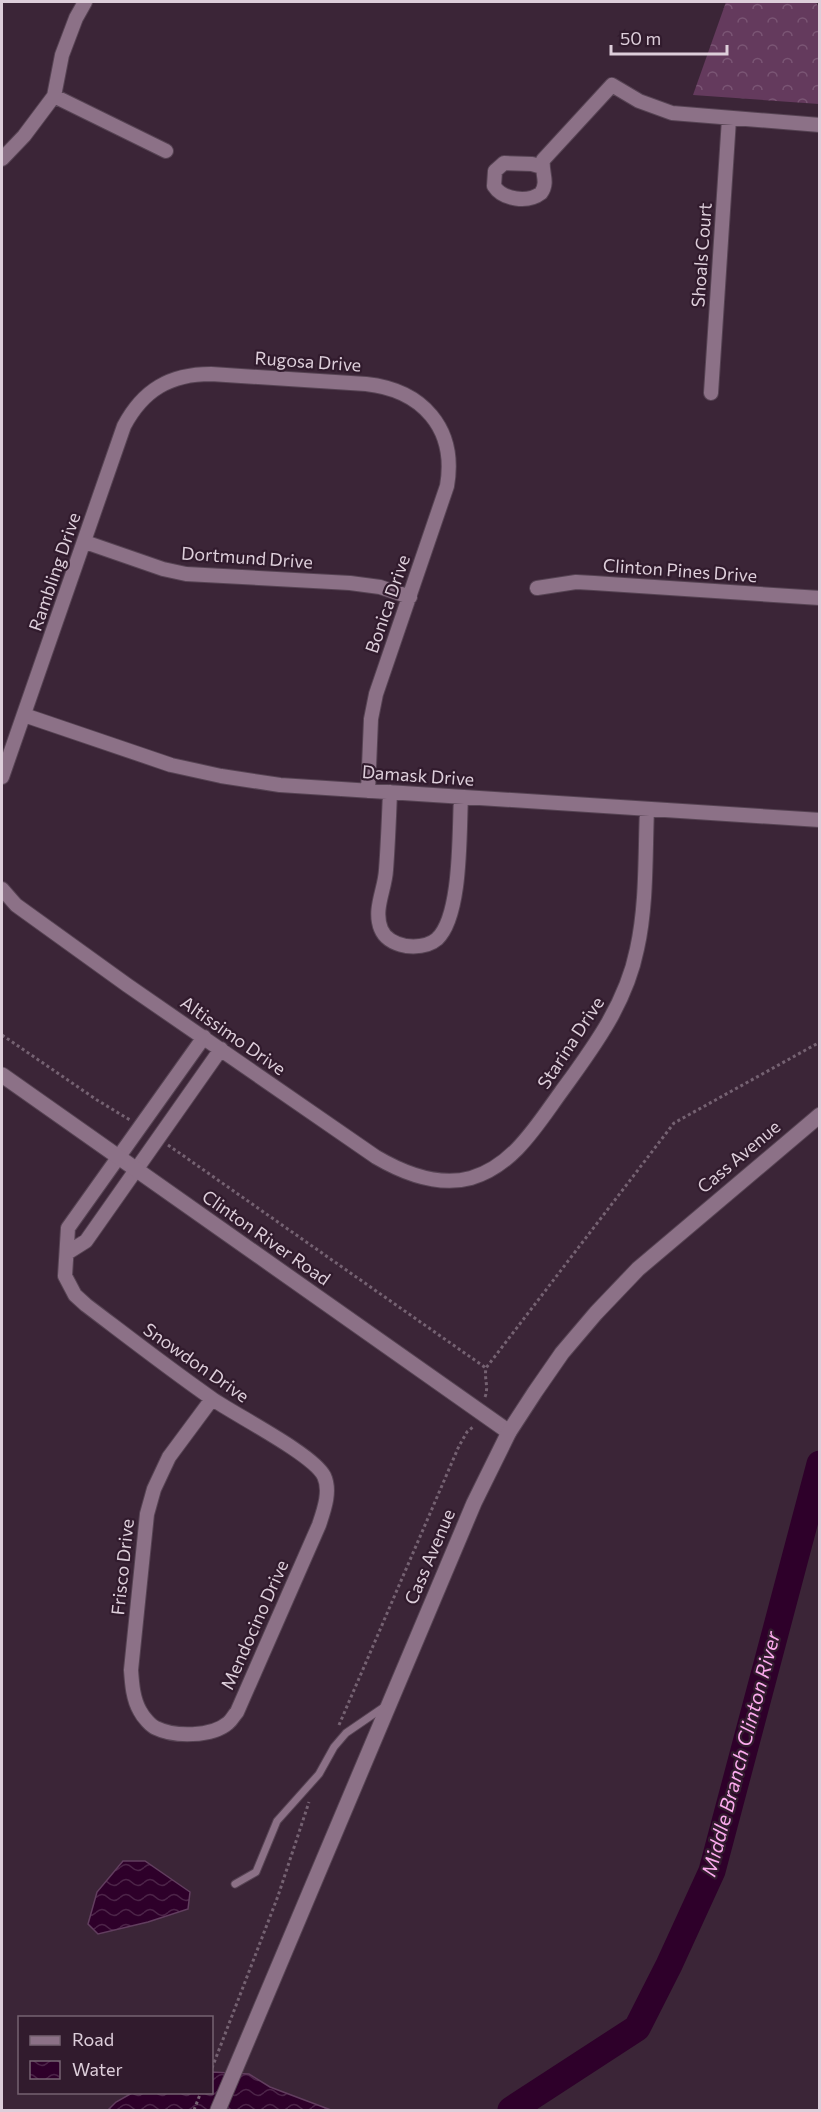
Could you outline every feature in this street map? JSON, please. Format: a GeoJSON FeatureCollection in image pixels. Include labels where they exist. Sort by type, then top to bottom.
{"type":"FeatureCollection","features":[{"type":"Feature","properties":{"kind":"main road","name":"Clinton River Road"},"geometry":{"type":"LineString","coordinates":[[2,1075],[509,1432]]}},
{"type":"Feature","properties":{"kind":"main road","name":"Cass Avenue"},"geometry":{"type":"LineString","coordinates":[[218,2110],[474,1503],[509,1432],[562,1353],[638,1269],[819,1115]]}},
{"type":"Feature","properties":{"kind":"street"},"geometry":{"type":"LineString","coordinates":[[2,159],[24,136],[54,96],[62,55],[76,18],[85,2]]}},
{"type":"Feature","properties":{"kind":"street"},"geometry":{"type":"LineString","coordinates":[[542,166],[543,160],[612,85],[639,101],[659,109],[686,115],[819,125]]}},
{"type":"Feature","properties":{"kind":"street"},"geometry":{"type":"LineString","coordinates":[[54,96],[166,151]]}},
{"type":"Feature","properties":{"kind":"street","name":"Shoals Court"},"geometry":{"type":"LineString","coordinates":[[711,393],[729,119]]}},
{"type":"Feature","properties":{"kind":"street","name":"Rugosa Drive"},"geometry":{"type":"LineString","coordinates":[[157,388],[193,374],[373,384],[401,392],[414,399],[442,431]]}},
{"type":"Feature","properties":{"kind":"street","name":"Rambling Drive"},"geometry":{"type":"LineString","coordinates":[[2,777],[124,426],[141,400],[157,388]]}},
{"type":"Feature","properties":{"kind":"street","name":"Bonica Drive"},"geometry":{"type":"LineString","coordinates":[[368,791],[373,707],[447,486],[449,455],[442,431]]}},
{"type":"Feature","properties":{"kind":"street","name":"Dortmund Drive"},"geometry":{"type":"LineString","coordinates":[[85,542],[162,569],[186,574],[350,583],[380,587],[410,597]]}},
{"type":"Feature","properties":{"kind":"street","name":"Clinton Pines Drive"},"geometry":{"type":"LineString","coordinates":[[537,588],[576,582],[819,598]]}},
{"type":"Feature","properties":{"kind":"street","name":"Damask Drive"},"geometry":{"type":"LineString","coordinates":[[24,715],[192,770],[280,785],[819,820]]}},
{"type":"Feature","properties":{"kind":"street"},"geometry":{"type":"LineString","coordinates":[[390,792],[386,873],[378,915],[381,930],[385,936],[399,944],[412,946],[434,942],[442,933],[450,915],[455,895],[461,797]]}},
{"type":"Feature","properties":{"kind":"street","name":"Starina Drive"},"geometry":{"type":"LineString","coordinates":[[460,1180],[489,1171],[521,1145],[600,1037],[614,1014],[628,982],[638,949],[647,809]]}},
{"type":"Feature","properties":{"kind":"street","name":"Altissimo Drive"},"geometry":{"type":"LineString","coordinates":[[2,889],[16,905],[127,985],[388,1164],[426,1179],[460,1180]]}},
{"type":"Feature","properties":{"kind":"street","name":"Snowdon Drive"},"geometry":{"type":"LineString","coordinates":[[204,1037],[68,1228],[65,1276],[75,1295],[212,1399],[306,1458],[320,1470],[327,1488]]}},
{"type":"Feature","properties":{"kind":"street"},"geometry":{"type":"LineString","coordinates":[[67,1253],[86,1241],[221,1048]]}},
{"type":"Feature","properties":{"kind":"street","name":"Frisco Drive"},"geometry":{"type":"LineString","coordinates":[[176,1733],[155,1728],[140,1713],[133,1694],[131,1670],[144,1536],[154,1489],[169,1457],[212,1399]]}},
{"type":"Feature","properties":{"kind":"street","name":"Mendocino Drive"},"geometry":{"type":"LineString","coordinates":[[176,1733],[211,1732],[228,1724],[237,1712],[319,1525],[326,1504],[327,1488]]}},
{"type":"Feature","properties":{"kind":"lane"},"geometry":{"type":"LineString","coordinates":[[235,1884],[256,1872],[277,1821],[319,1774],[334,1747],[346,1733],[390,1703]]}},
{"type":"Feature","properties":{"kind":"path"},"geometry":{"type":"LineString","coordinates":[[2,1035],[97,1100],[140,1126]]}},
{"type":"Feature","properties":{"kind":"path"},"geometry":{"type":"LineString","coordinates":[[488,1389],[486,1368],[674,1124],[819,1042]]}},
{"type":"Feature","properties":{"kind":"path"},"geometry":{"type":"LineString","coordinates":[[158,1138],[486,1368]]}},
{"type":"Feature","properties":{"kind":"path"},"geometry":{"type":"LineString","coordinates":[[334,1747],[336,1731],[459,1446],[467,1432],[473,1429]]}},
{"type":"Feature","properties":{"kind":"path"},"geometry":{"type":"LineString","coordinates":[[213,2065],[278,1896],[319,1774]]}},
{"type":"Feature","properties":{"kind":"path"},"geometry":{"type":"LineString","coordinates":[[194,2110],[200,2094]]}},
{"type":"Feature","properties":{"kind":"green space"},"geometry":{"type":"Polygon","coordinates":[[[726,2],[816,2],[820,10],[819,104],[693,95],[726,2]]]}},
{"type":"Feature","properties":{"kind":"water"},"geometry":{"type":"Polygon","coordinates":[[[123,1861],[145,1861],[190,1892],[188,1909],[148,1922],[98,1934],[88,1924],[97,1892],[123,1861]]]}},
{"type":"Feature","properties":{"kind":"water"},"geometry":{"type":"Polygon","coordinates":[[[213,2072],[249,2074],[270,2087],[331,2110],[108,2110],[116,2102],[130,2094],[213,2094],[213,2072]]]}},
{"type":"Feature","properties":{"kind":"waterway","name":"Middle Branch Clinton River"},"geometry":{"type":"LineString","coordinates":[[511,2110],[637,2028],[669,1965],[712,1871],[820,1464]]}}]}
